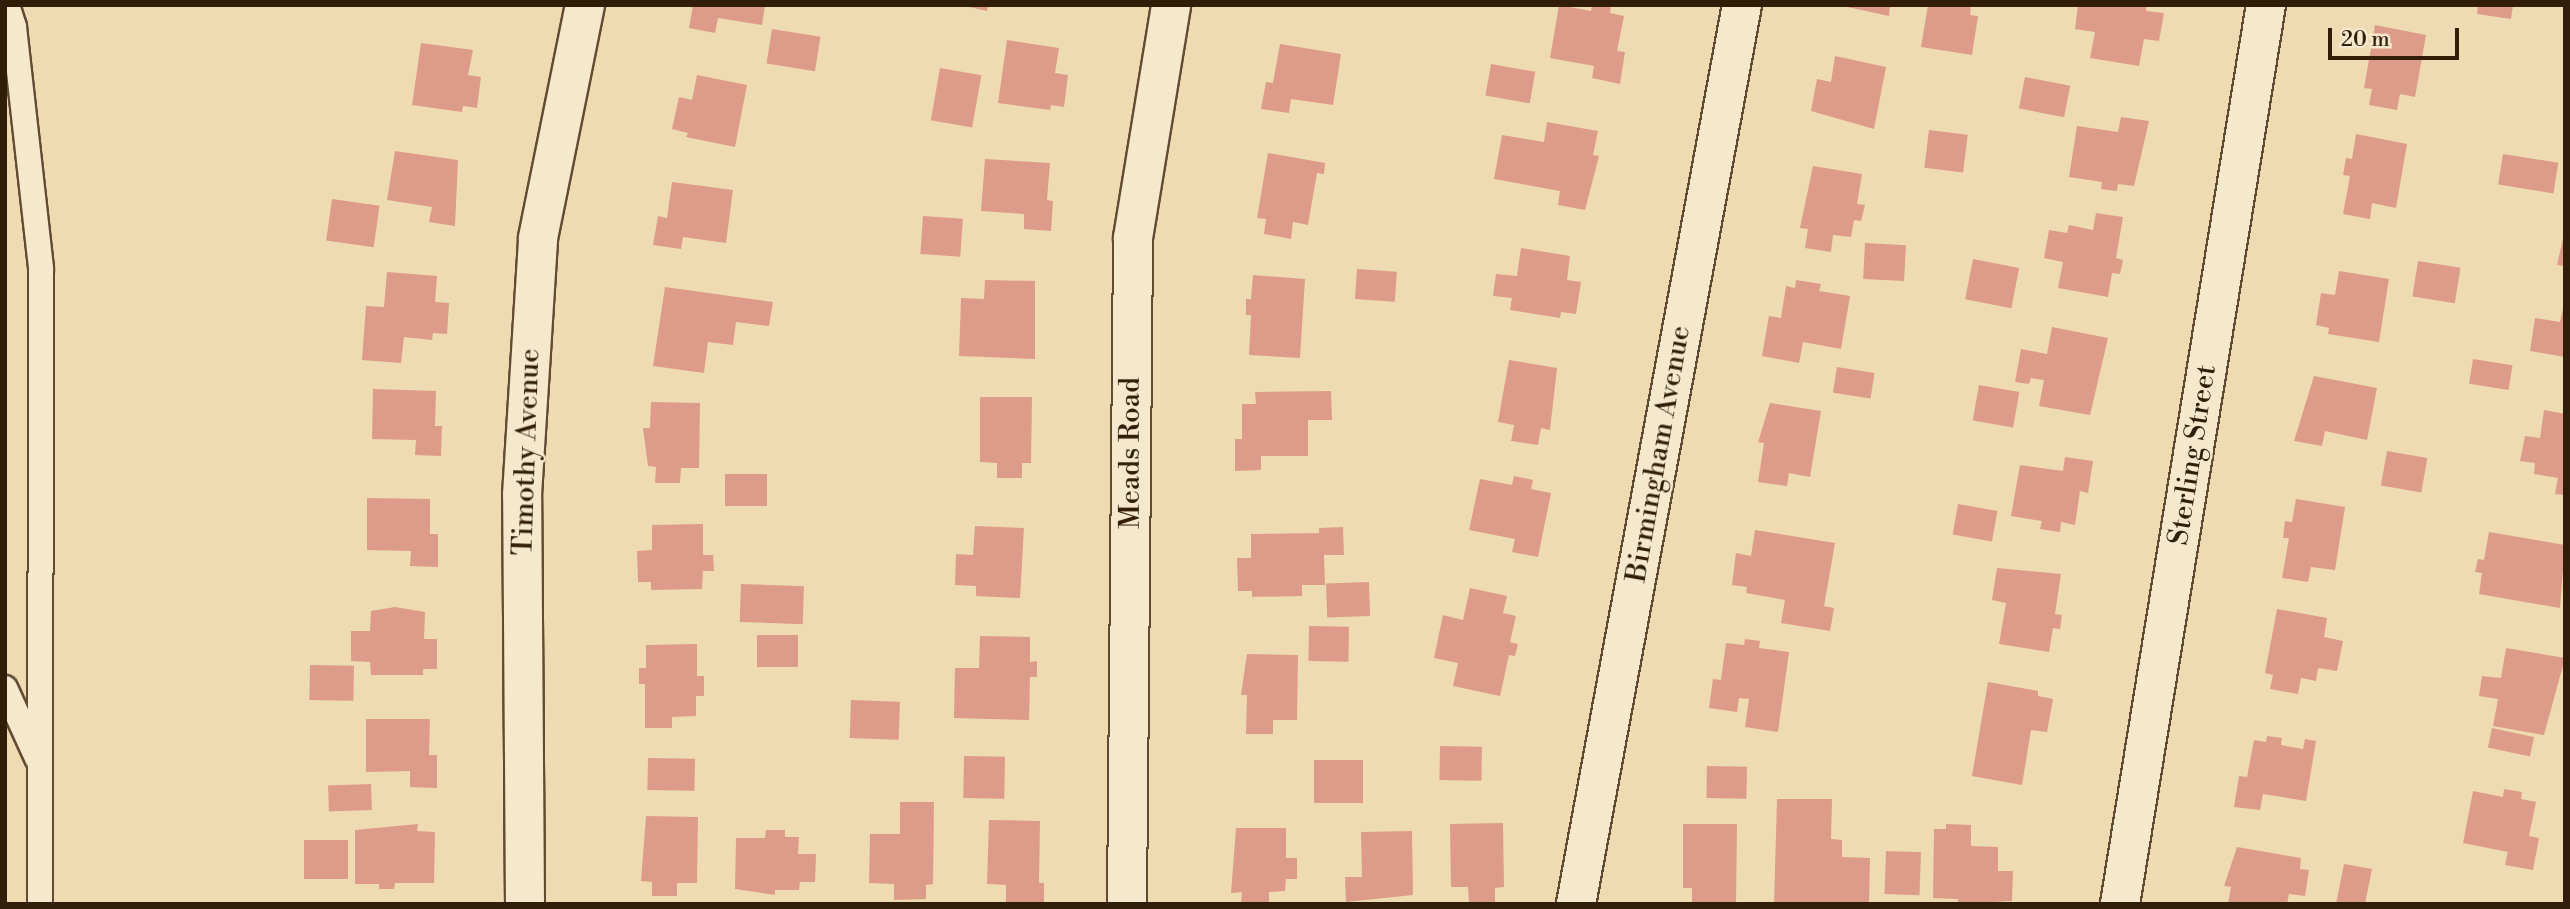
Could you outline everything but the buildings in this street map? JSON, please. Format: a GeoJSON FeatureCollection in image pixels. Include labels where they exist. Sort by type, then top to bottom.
{"type":"FeatureCollection","features":[{"type":"Feature","properties":{"kind":"street","name":"Timothy Avenue"},"geometry":{"type":"LineString","coordinates":[[525,904],[522,495],[538,237],[585,5]]}},
{"type":"Feature","properties":{"kind":"street","name":"Meads Road"},"geometry":{"type":"LineString","coordinates":[[1127,904],[1133,238],[1171,5]]}},
{"type":"Feature","properties":{"kind":"street","name":"Birmingham Avenue"},"geometry":{"type":"LineString","coordinates":[[1576,904],[1742,5]]}},
{"type":"Feature","properties":{"kind":"street","name":"Sterling Street"},"geometry":{"type":"LineString","coordinates":[[2120,904],[2266,5]]}},
{"type":"Feature","properties":{"kind":"lane"},"geometry":{"type":"LineString","coordinates":[[7,5],[14,27],[41,269],[40,904]]}},
{"type":"Feature","properties":{"kind":"lane"},"geometry":{"type":"LineString","coordinates":[[5,688],[40,765]]}}]}
